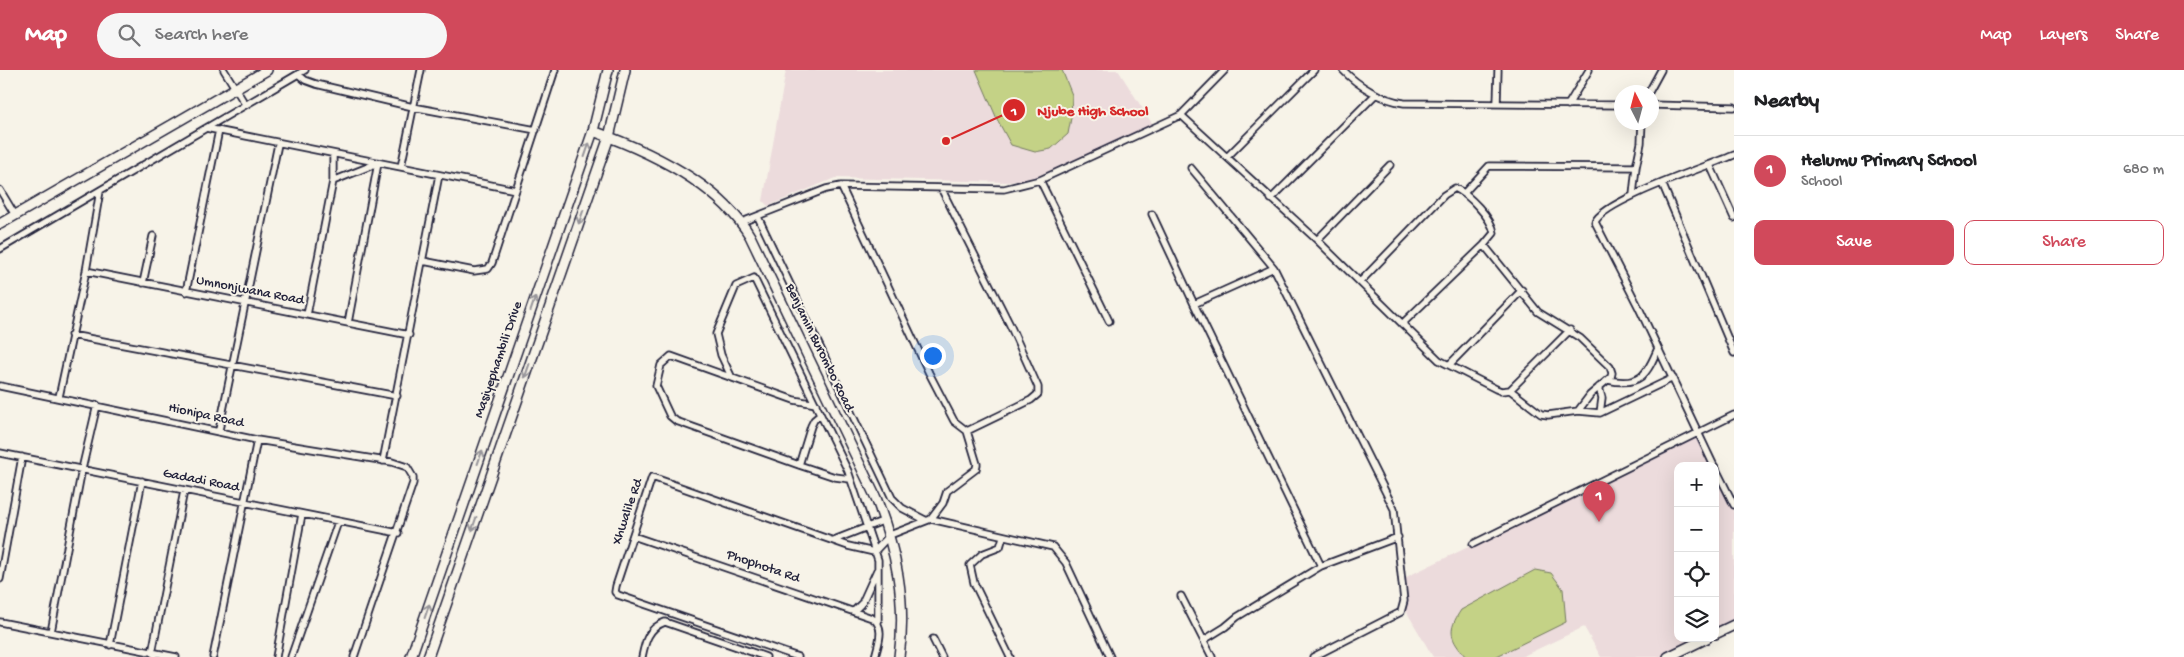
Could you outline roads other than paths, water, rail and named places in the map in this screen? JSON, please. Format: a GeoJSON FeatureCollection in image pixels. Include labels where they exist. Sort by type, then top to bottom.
{"type":"FeatureCollection","features":[{"type":"Feature","properties":{"kind":"main road"},"geometry":{"type":"LineString","coordinates":[[0,224],[267,70]]}},
{"type":"Feature","properties":{"kind":"main road","name":"Masiyephambili Drive"},"geometry":{"type":"LineString","coordinates":[[411,657],[593,131],[608,70]]}},
{"type":"Feature","properties":{"kind":"main road"},"geometry":{"type":"LineString","coordinates":[[428,657],[609,137],[624,70]]}},
{"type":"Feature","properties":{"kind":"main road","name":"Benjamin Burombo Road"},"geometry":{"type":"LineString","coordinates":[[593,131],[646,152],[684,174],[712,193],[742,222],[885,520],[890,535],[901,592],[900,657]]}},
{"type":"Feature","properties":{"kind":"main road"},"geometry":{"type":"LineString","coordinates":[[1719,632],[1734,625]]}},
{"type":"Feature","properties":{"kind":"main road"},"geometry":{"type":"LineString","coordinates":[[1668,657],[1699,642]]}},
{"type":"Feature","properties":{"kind":"street"},"geometry":{"type":"LineString","coordinates":[[224,70],[245,104]]}},
{"type":"Feature","properties":{"kind":"street"},"geometry":{"type":"LineString","coordinates":[[0,249],[305,70]]}},
{"type":"Feature","properties":{"kind":"street"},"geometry":{"type":"LineString","coordinates":[[402,167],[421,70]]}},
{"type":"Feature","properties":{"kind":"street"},"geometry":{"type":"LineString","coordinates":[[423,261],[474,271],[488,269],[495,256],[555,70]]}},
{"type":"Feature","properties":{"kind":"street"},"geometry":{"type":"LineString","coordinates":[[742,222],[826,189],[841,186],[1004,189],[1040,180],[1181,115],[1225,70]]}},
{"type":"Feature","properties":{"kind":"street"},"geometry":{"type":"LineString","coordinates":[[1228,156],[1314,70]]}},
{"type":"Feature","properties":{"kind":"street"},"geometry":{"type":"LineString","coordinates":[[1343,70],[1376,94],[1404,103],[1614,105]]}},
{"type":"Feature","properties":{"kind":"street"},"geometry":{"type":"LineString","coordinates":[[1497,104],[1498,70]]}},
{"type":"Feature","properties":{"kind":"street"},"geometry":{"type":"LineString","coordinates":[[1568,105],[1589,70]]}},
{"type":"Feature","properties":{"kind":"street"},"geometry":{"type":"LineString","coordinates":[[1653,85],[1661,70]]}},
{"type":"Feature","properties":{"kind":"street"},"geometry":{"type":"LineString","coordinates":[[298,74],[305,80],[316,84],[413,107],[536,130]]}},
{"type":"Feature","properties":{"kind":"street"},"geometry":{"type":"LineString","coordinates":[[1271,199],[1376,94]]}},
{"type":"Feature","properties":{"kind":"street"},"geometry":{"type":"LineString","coordinates":[[1659,105],[1734,107]]}},
{"type":"Feature","properties":{"kind":"street"},"geometry":{"type":"LineString","coordinates":[[1181,115],[1228,156],[1271,199],[1317,240],[1439,360],[1496,389],[1501,391],[1510,390],[1570,330]]}},
{"type":"Feature","properties":{"kind":"street"},"geometry":{"type":"LineString","coordinates":[[206,128],[278,144],[516,190]]}},
{"type":"Feature","properties":{"kind":"street"},"geometry":{"type":"LineString","coordinates":[[186,292],[219,130]]}},
{"type":"Feature","properties":{"kind":"street"},"geometry":{"type":"LineString","coordinates":[[1633,195],[1642,130]]}},
{"type":"Feature","properties":{"kind":"street"},"geometry":{"type":"LineString","coordinates":[[219,430],[278,144]]}},
{"type":"Feature","properties":{"kind":"street"},"geometry":{"type":"LineString","coordinates":[[306,315],[333,181],[333,154]]}},
{"type":"Feature","properties":{"kind":"street"},"geometry":{"type":"LineString","coordinates":[[1712,462],[1595,222],[1596,218],[1608,209],[1633,195],[1734,155]]}},
{"type":"Feature","properties":{"kind":"street"},"geometry":{"type":"LineString","coordinates":[[333,181],[378,163]]}},
{"type":"Feature","properties":{"kind":"street"},"geometry":{"type":"LineString","coordinates":[[348,323],[378,163]]}},
{"type":"Feature","properties":{"kind":"street"},"geometry":{"type":"LineString","coordinates":[[1317,240],[1390,165]]}},
{"type":"Feature","properties":{"kind":"street"},"geometry":{"type":"LineString","coordinates":[[1465,192],[1489,166],[1636,167]]}},
{"type":"Feature","properties":{"kind":"street"},"geometry":{"type":"LineString","coordinates":[[1710,166],[1734,218]]}},
{"type":"Feature","properties":{"kind":"street"},"geometry":{"type":"LineString","coordinates":[[1191,168],[1274,268],[1394,509],[1404,601],[1401,612],[1313,657]]}},
{"type":"Feature","properties":{"kind":"street"},"geometry":{"type":"LineString","coordinates":[[383,461],[439,175]]}},
{"type":"Feature","properties":{"kind":"street"},"geometry":{"type":"LineString","coordinates":[[1040,180],[1109,321]]}},
{"type":"Feature","properties":{"kind":"street"},"geometry":{"type":"LineString","coordinates":[[1662,183],[1734,353]]}},
{"type":"Feature","properties":{"kind":"street"},"geometry":{"type":"LineString","coordinates":[[841,186],[929,374],[954,421],[967,431],[978,464],[976,469],[947,491],[943,503],[928,520],[890,535],[874,552]]}},
{"type":"Feature","properties":{"kind":"street"},"geometry":{"type":"LineString","coordinates":[[941,188],[1010,325],[1038,387],[1038,394],[1031,400],[967,431]]}},
{"type":"Feature","properties":{"kind":"street"},"geometry":{"type":"LineString","coordinates":[[1360,282],[1444,195],[1455,188],[1465,192],[1493,225],[1494,233],[1402,324]]}},
{"type":"Feature","properties":{"kind":"street"},"geometry":{"type":"LineString","coordinates":[[0,190],[15,215]]}},
{"type":"Feature","properties":{"kind":"street"},"geometry":{"type":"LineString","coordinates":[[59,397],[86,271],[100,191]]}},
{"type":"Feature","properties":{"kind":"street"},"geometry":{"type":"LineString","coordinates":[[1152,214],[1321,566]]}},
{"type":"Feature","properties":{"kind":"street"},"geometry":{"type":"LineString","coordinates":[[758,217],[892,498],[902,508],[928,520],[1056,548],[1081,593],[1110,657]]}},
{"type":"Feature","properties":{"kind":"street"},"geometry":{"type":"LineString","coordinates":[[143,283],[153,236]]}},
{"type":"Feature","properties":{"kind":"street"},"geometry":{"type":"LineString","coordinates":[[1484,245],[1538,312],[1550,321],[1570,330],[1606,362],[1612,373],[1608,380],[1590,394],[1578,412]]}},
{"type":"Feature","properties":{"kind":"street"},"geometry":{"type":"LineString","coordinates":[[1194,304],[1274,268]]}},
{"type":"Feature","properties":{"kind":"street","name":"Umnonjwana Road"},"geometry":{"type":"LineString","coordinates":[[86,271],[408,335]]}},
{"type":"Feature","properties":{"kind":"street"},"geometry":{"type":"LineString","coordinates":[[731,376],[716,334],[736,286],[754,278],[845,464],[867,527],[878,565],[879,624],[874,657]]}},
{"type":"Feature","properties":{"kind":"street"},"geometry":{"type":"LineString","coordinates":[[1449,365],[1522,290]]}},
{"type":"Feature","properties":{"kind":"street"},"geometry":{"type":"LineString","coordinates":[[71,335],[233,367],[397,396]]}},
{"type":"Feature","properties":{"kind":"street"},"geometry":{"type":"LineString","coordinates":[[1608,380],[1622,383],[1633,382],[1644,376],[1658,348]]}},
{"type":"Feature","properties":{"kind":"street"},"geometry":{"type":"LineString","coordinates":[[816,404],[794,400],[671,356],[661,365],[656,386],[673,420],[799,466],[835,477],[850,479]]}},
{"type":"Feature","properties":{"kind":"street"},"geometry":{"type":"LineString","coordinates":[[1510,390],[1541,414],[1600,413],[1673,378]]}},
{"type":"Feature","properties":{"kind":"street","name":"Hionipa Road"},"geometry":{"type":"LineString","coordinates":[[0,386],[219,430],[257,440],[383,461],[407,467],[413,477],[413,483],[398,533]]}},
{"type":"Feature","properties":{"kind":"street"},"geometry":{"type":"LineString","coordinates":[[1599,387],[1602,398],[1600,413]]}},
{"type":"Feature","properties":{"kind":"street"},"geometry":{"type":"LineString","coordinates":[[51,632],[82,469],[97,405]]}},
{"type":"Feature","properties":{"kind":"street"},"geometry":{"type":"LineString","coordinates":[[799,466],[811,426],[820,415]]}},
{"type":"Feature","properties":{"kind":"street"},"geometry":{"type":"LineString","coordinates":[[1473,544],[1734,415]]}},
{"type":"Feature","properties":{"kind":"street"},"geometry":{"type":"LineString","coordinates":[[213,657],[257,440]]}},
{"type":"Feature","properties":{"kind":"street","name":"Gadadi Road"},"geometry":{"type":"LineString","coordinates":[[0,453],[398,533]]}},
{"type":"Feature","properties":{"kind":"street"},"geometry":{"type":"LineString","coordinates":[[0,579],[22,457]]}},
{"type":"Feature","properties":{"kind":"street"},"geometry":{"type":"LineString","coordinates":[[1719,475],[1734,505]]}},
{"type":"Feature","properties":{"kind":"street","name":"Xhwalile Rd"},"geometry":{"type":"LineString","coordinates":[[798,657],[618,595],[615,592],[652,477],[861,550],[874,552]]}},
{"type":"Feature","properties":{"kind":"street"},"geometry":{"type":"LineString","coordinates":[[110,645],[142,481]]}},
{"type":"Feature","properties":{"kind":"street"},"geometry":{"type":"LineString","coordinates":[[155,655],[184,491]]}},
{"type":"Feature","properties":{"kind":"street"},"geometry":{"type":"LineString","coordinates":[[276,657],[302,514]]}},
{"type":"Feature","properties":{"kind":"street"},"geometry":{"type":"LineString","coordinates":[[834,540],[885,520]]}},
{"type":"Feature","properties":{"kind":"street"},"geometry":{"type":"LineString","coordinates":[[291,657],[338,522]]}},
{"type":"Feature","properties":{"kind":"street"},"geometry":{"type":"LineString","coordinates":[[354,657],[398,533]]}},
{"type":"Feature","properties":{"kind":"street","name":"Phophota Rd"},"geometry":{"type":"LineString","coordinates":[[633,536],[854,611],[879,624]]}},
{"type":"Feature","properties":{"kind":"street"},"geometry":{"type":"LineString","coordinates":[[1003,537],[1000,547],[982,554],[970,565],[974,584],[1010,657]]}},
{"type":"Feature","properties":{"kind":"street"},"geometry":{"type":"LineString","coordinates":[[1204,640],[1226,627],[1237,617],[1321,566],[1398,537]]}},
{"type":"Feature","properties":{"kind":"street"},"geometry":{"type":"LineString","coordinates":[[854,611],[864,598],[878,565]]}},
{"type":"Feature","properties":{"kind":"street"},"geometry":{"type":"LineString","coordinates":[[1181,596],[1212,657]]}},
{"type":"Feature","properties":{"kind":"street"},"geometry":{"type":"LineString","coordinates":[[0,622],[155,655],[176,657]]}},
{"type":"Feature","properties":{"kind":"street"},"geometry":{"type":"LineString","coordinates":[[642,657],[649,633],[664,622],[766,657]]}},
{"type":"Feature","properties":{"kind":"street"},"geometry":{"type":"LineString","coordinates":[[933,639],[942,657]]}},
{"type":"Feature","properties":{"kind":"place","name":"Njube High School"},"geometry":{"type":"Point","coordinates":[946,141]}},
{"type":"Feature","properties":{"kind":"place","name":"Helumu Primary School"},"geometry":{"type":"Point","coordinates":[1599,522]}}]}
